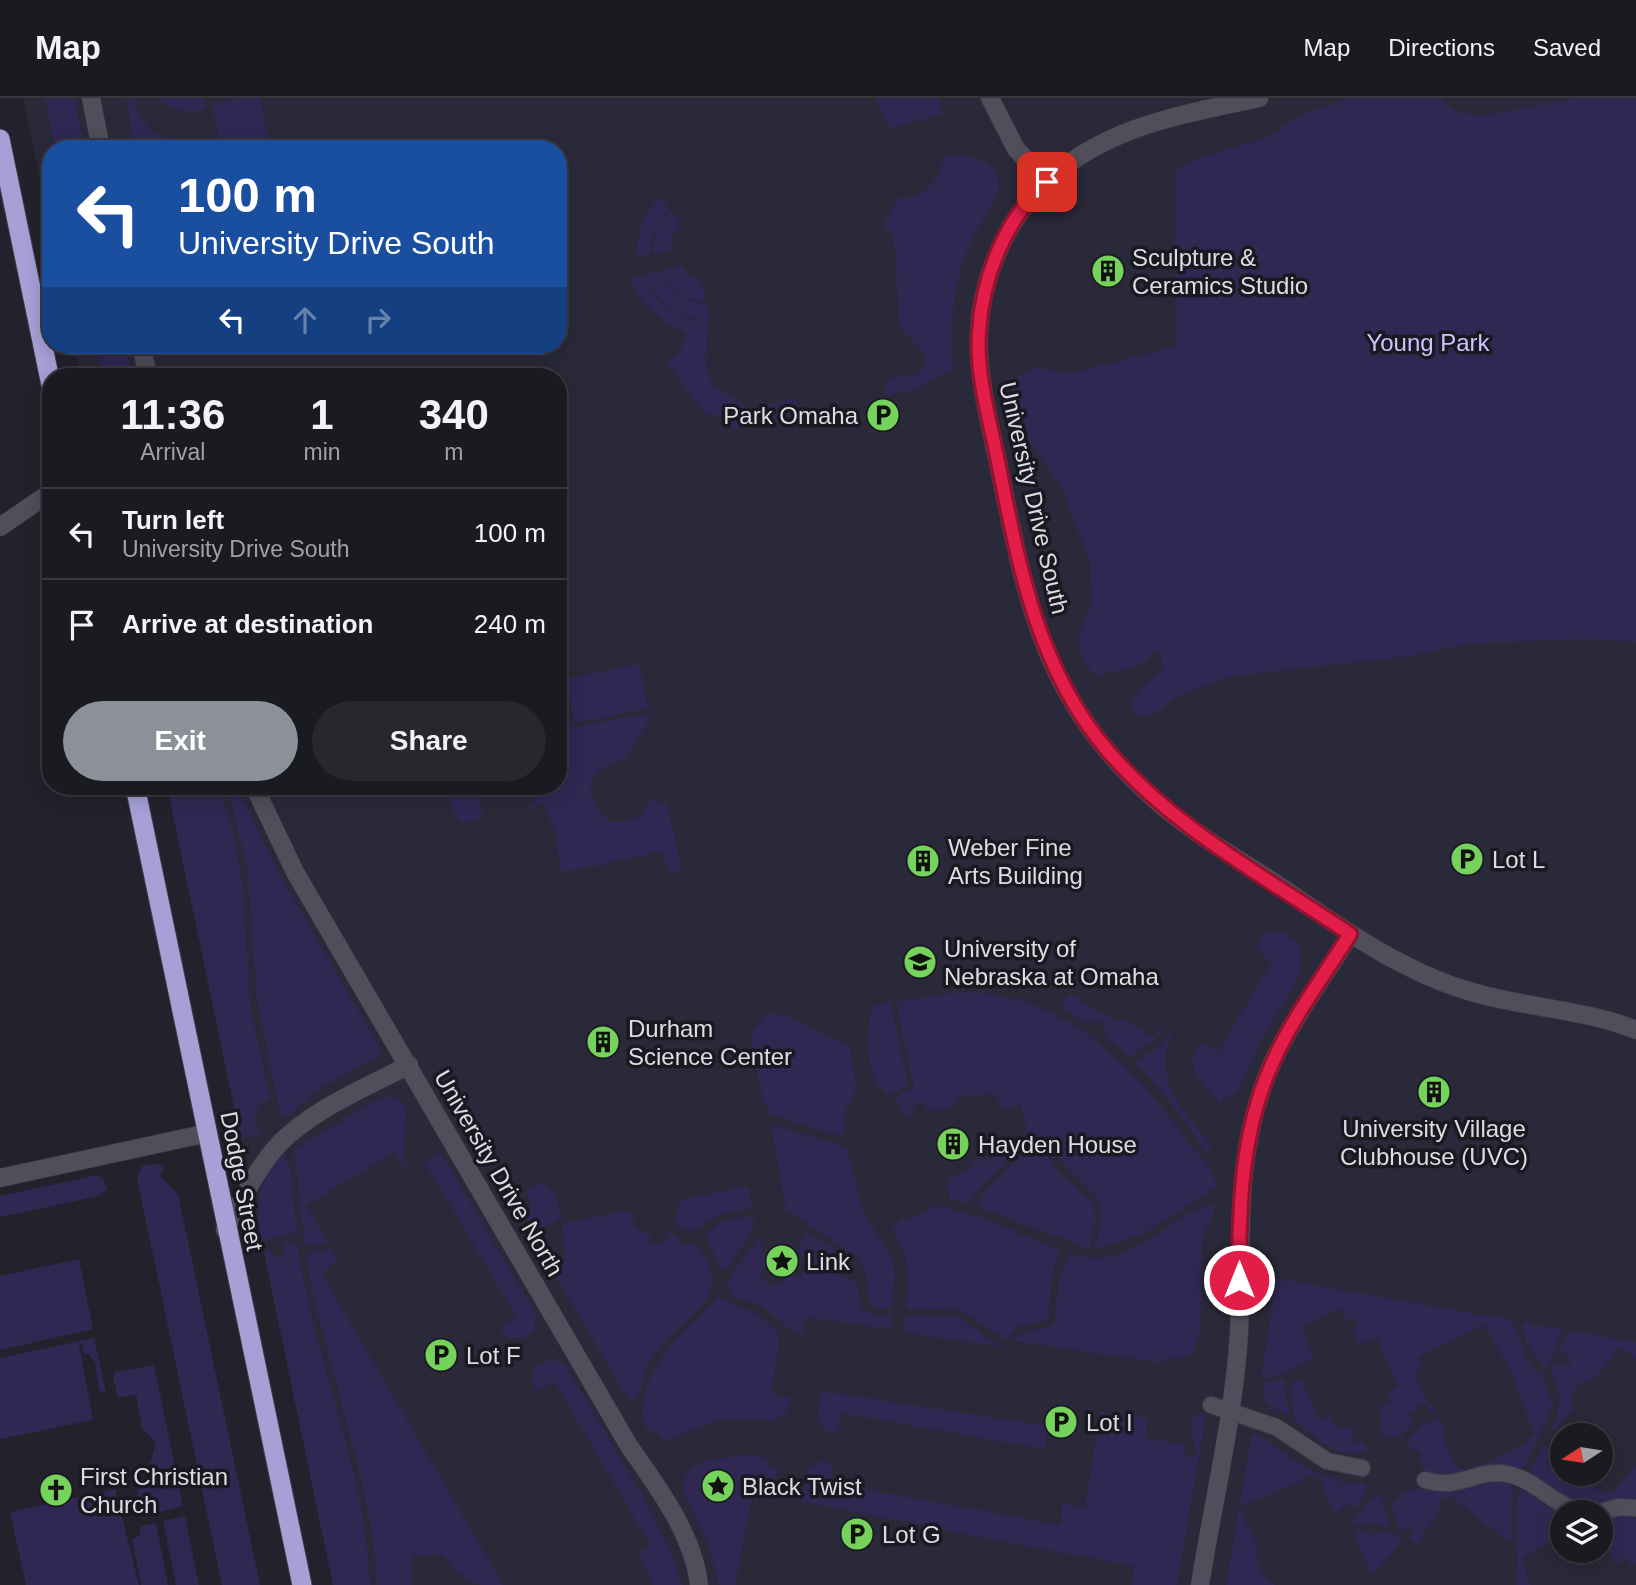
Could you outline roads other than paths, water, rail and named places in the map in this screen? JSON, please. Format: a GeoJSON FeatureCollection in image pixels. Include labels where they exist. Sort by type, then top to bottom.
{"type":"FeatureCollection","features":[{"type":"Feature","properties":{"kind":"highway"},"geometry":{"type":"LineString","coordinates":[[0,139],[42,342]]}},
{"type":"Feature","properties":{"kind":"highway","name":"Dodge Street"},"geometry":{"type":"LineString","coordinates":[[137,795],[208,1133],[225,1230],[302,1585]]}},
{"type":"Feature","properties":{"kind":"street"},"geometry":{"type":"LineString","coordinates":[[91,98],[99,140]]}},
{"type":"Feature","properties":{"kind":"street"},"geometry":{"type":"LineString","coordinates":[[990,98],[1016,149],[1047,182]]}},
{"type":"Feature","properties":{"kind":"street","name":"University Drive South"},"geometry":{"type":"LineString","coordinates":[[1259,98],[1132,128],[1086,150],[1047,182],[1026,204],[997,254],[982,306],[979,333],[985,402],[1023,579],[1039,633],[1058,675],[1081,715],[1136,782],[1201,835],[1350,934],[1435,979],[1470,992],[1599,1018],[1636,1030]]}},
{"type":"Feature","properties":{"kind":"street"},"geometry":{"type":"LineString","coordinates":[[0,527],[42,498]]}},
{"type":"Feature","properties":{"kind":"street","name":"University Drive North"},"geometry":{"type":"LineString","coordinates":[[258,795],[295,872],[629,1446],[670,1511],[685,1539],[699,1585]]}},
{"type":"Feature","properties":{"kind":"street"},"geometry":{"type":"LineString","coordinates":[[1200,1585],[1220,1408],[1239,1334],[1239,1208],[1251,1129],[1262,1087],[1281,1044],[1350,934]]}},
{"type":"Feature","properties":{"kind":"street"},"geometry":{"type":"LineString","coordinates":[[225,1230],[265,1162],[292,1132],[346,1098],[409,1065]]}},
{"type":"Feature","properties":{"kind":"street"},"geometry":{"type":"LineString","coordinates":[[0,1178],[208,1133]]}},
{"type":"Feature","properties":{"kind":"street"},"geometry":{"type":"LineString","coordinates":[[1220,1408],[1276,1427],[1326,1461],[1362,1468]]}},
{"type":"Feature","properties":{"kind":"street"},"geometry":{"type":"LineString","coordinates":[[1425,1479],[1459,1483],[1494,1472],[1504,1473],[1529,1482],[1553,1500]]}},
{"type":"Feature","properties":{"kind":"street"},"geometry":{"type":"LineString","coordinates":[[1613,1509],[1636,1508]]}},
{"type":"Feature","properties":{"kind":"place","name":"Sculpture & Ceramics Studio"},"geometry":{"type":"Point","coordinates":[1108,271]}},
{"type":"Feature","properties":{"kind":"place","name":"Park Omaha"},"geometry":{"type":"Point","coordinates":[883,415]}},
{"type":"Feature","properties":{"kind":"place","name":"Lot L"},"geometry":{"type":"Point","coordinates":[1467,859]}},
{"type":"Feature","properties":{"kind":"place","name":"Weber Fine Arts Building"},"geometry":{"type":"Point","coordinates":[923,861]}},
{"type":"Feature","properties":{"kind":"place","name":"University of Nebraska at Omaha"},"geometry":{"type":"Point","coordinates":[920,962]}},
{"type":"Feature","properties":{"kind":"place","name":"Durham Science Center"},"geometry":{"type":"Point","coordinates":[603,1042]}},
{"type":"Feature","properties":{"kind":"place","name":"University Village Clubhouse (UVC)"},"geometry":{"type":"Point","coordinates":[1434,1092]}},
{"type":"Feature","properties":{"kind":"place","name":"Hayden House"},"geometry":{"type":"Point","coordinates":[953,1144]}},
{"type":"Feature","properties":{"kind":"place","name":"Link"},"geometry":{"type":"Point","coordinates":[782,1261]}},
{"type":"Feature","properties":{"kind":"place","name":"Lot F"},"geometry":{"type":"Point","coordinates":[441,1355]}},
{"type":"Feature","properties":{"kind":"place","name":"Lot I"},"geometry":{"type":"Point","coordinates":[1061,1422]}},
{"type":"Feature","properties":{"kind":"place","name":"Black Twist"},"geometry":{"type":"Point","coordinates":[718,1486]}},
{"type":"Feature","properties":{"kind":"place","name":"First Christian Church"},"geometry":{"type":"Point","coordinates":[56,1490]}},
{"type":"Feature","properties":{"kind":"place","name":"Lot G"},"geometry":{"type":"Point","coordinates":[857,1534]}},
{"type":"Feature","properties":{"kind":"park label","name":"Young Park"},"geometry":{"type":"Point","coordinates":[1428,342]}}]}
